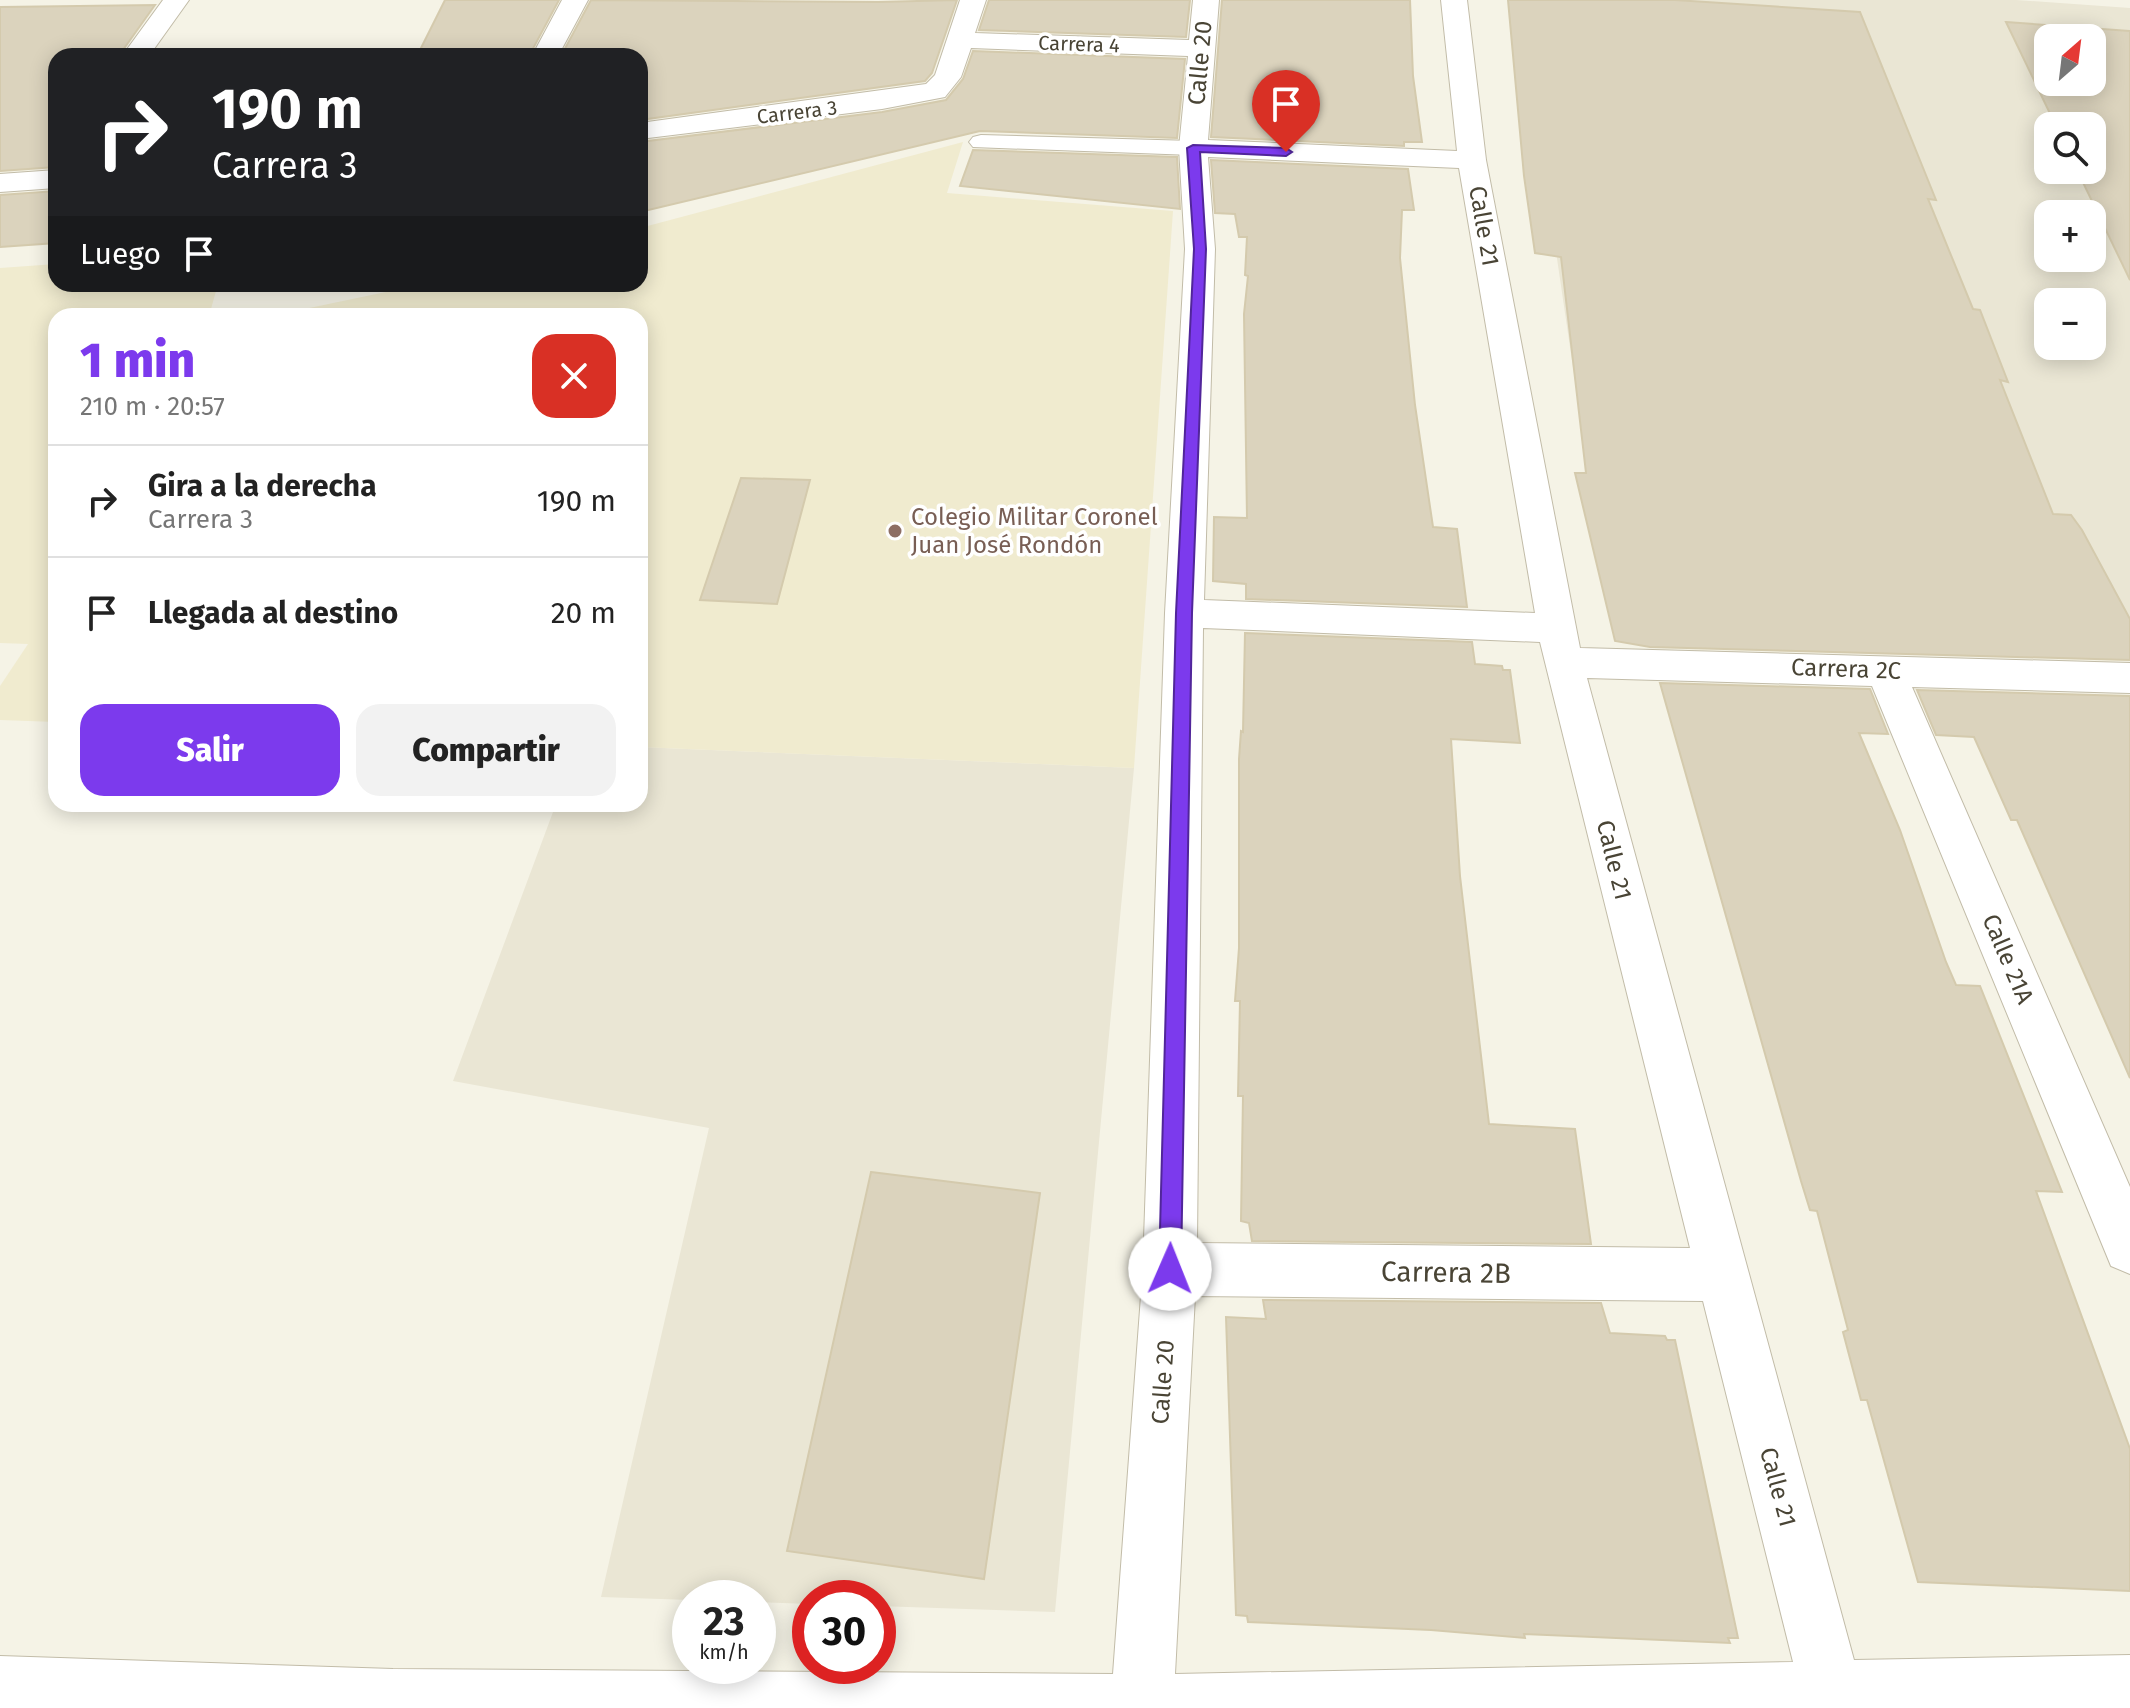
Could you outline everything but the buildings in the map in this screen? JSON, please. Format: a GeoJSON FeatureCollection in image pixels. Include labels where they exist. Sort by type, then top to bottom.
{"type":"FeatureCollection","features":[{"type":"Feature","properties":{"kind":"street"},"geometry":{"type":"LineString","coordinates":[[141,48],[176,0]]}},
{"type":"Feature","properties":{"kind":"street"},"geometry":{"type":"LineString","coordinates":[[549,48],[575,0]]}},
{"type":"Feature","properties":{"kind":"street"},"geometry":{"type":"LineString","coordinates":[[959,40],[973,0]]}},
{"type":"Feature","properties":{"kind":"street","name":"Calle 20"},"geometry":{"type":"LineString","coordinates":[[1142,1707],[1170,1269],[1184,613],[1200,249],[1193,148],[1199,48],[1206,0]]}},
{"type":"Feature","properties":{"kind":"street","name":"Calle 21"},"geometry":{"type":"LineString","coordinates":[[1454,0],[1472,160],[1560,645],[1721,1275],[1834,1700]]}},
{"type":"Feature","properties":{"kind":"street","name":"Carrera 4"},"geometry":{"type":"LineString","coordinates":[[959,40],[1199,48]]}},
{"type":"Feature","properties":{"kind":"street","name":"Carrera 3"},"geometry":{"type":"LineString","coordinates":[[648,130],[935,91],[948,77],[959,40]]}},
{"type":"Feature","properties":{"kind":"street"},"geometry":{"type":"LineString","coordinates":[[1193,148],[1472,160]]}},
{"type":"Feature","properties":{"kind":"street"},"geometry":{"type":"LineString","coordinates":[[0,183],[48,180]]}},
{"type":"Feature","properties":{"kind":"street","name":"Carrera 2C"},"geometry":{"type":"LineString","coordinates":[[1184,613],[1885,670],[2130,678]]}},
{"type":"Feature","properties":{"kind":"street","name":"Calle 21A"},"geometry":{"type":"LineString","coordinates":[[1885,670],[2130,1248]]}},
{"type":"Feature","properties":{"kind":"street","name":"Carrera 2B"},"geometry":{"type":"LineString","coordinates":[[1170,1269],[1721,1275]]}},
{"type":"Feature","properties":{"kind":"street"},"geometry":{"type":"LineString","coordinates":[[0,1687],[392,1704],[1142,1707],[1834,1700],[2130,1686]]}},
{"type":"Feature","properties":{"kind":"lane"},"geometry":{"type":"LineString","coordinates":[[981,142],[1193,148]]}},
{"type":"Feature","properties":{"kind":"shaded area"},"geometry":{"type":"Polygon","coordinates":[[[1519,0],[2016,0],[2130,8],[2130,647],[1611,626],[1519,0]]]}},
{"type":"Feature","properties":{"kind":"shaded area","name":"Colegio Militar Coronel Juan José Rondón"},"geometry":{"type":"Polygon","coordinates":[[[963,142],[947,193],[1173,211],[1134,768],[648,747],[648,308],[309,308],[386,292],[648,292],[648,226],[963,142]]]}},
{"type":"Feature","properties":{"kind":"shaded area"},"geometry":{"type":"Polygon","coordinates":[[[48,265],[48,292],[216,292],[211,308],[48,308],[48,722],[0,720],[0,686],[28,644],[0,643],[0,268],[48,265]]]}},
{"type":"Feature","properties":{"kind":"shaded area"},"geometry":{"type":"Polygon","coordinates":[[[648,747],[1134,768],[1055,1612],[896,1607],[896,1580],[792,1580],[792,1603],[776,1603],[776,1580],[672,1580],[672,1599],[601,1597],[709,1128],[453,1081],[553,812],[648,812],[648,747]]]}},
{"type":"Feature","properties":{"kind":"place","name":"Colegio Militar Coronel Juan José Rondón"},"geometry":{"type":"Point","coordinates":[895,531]}},
{"type":"Feature","properties":{"kind":"route"},"geometry":{"type":"LineString","coordinates":[[1170,1269],[1184,613],[1200,249],[1193,148],[1286,152]]}}]}
